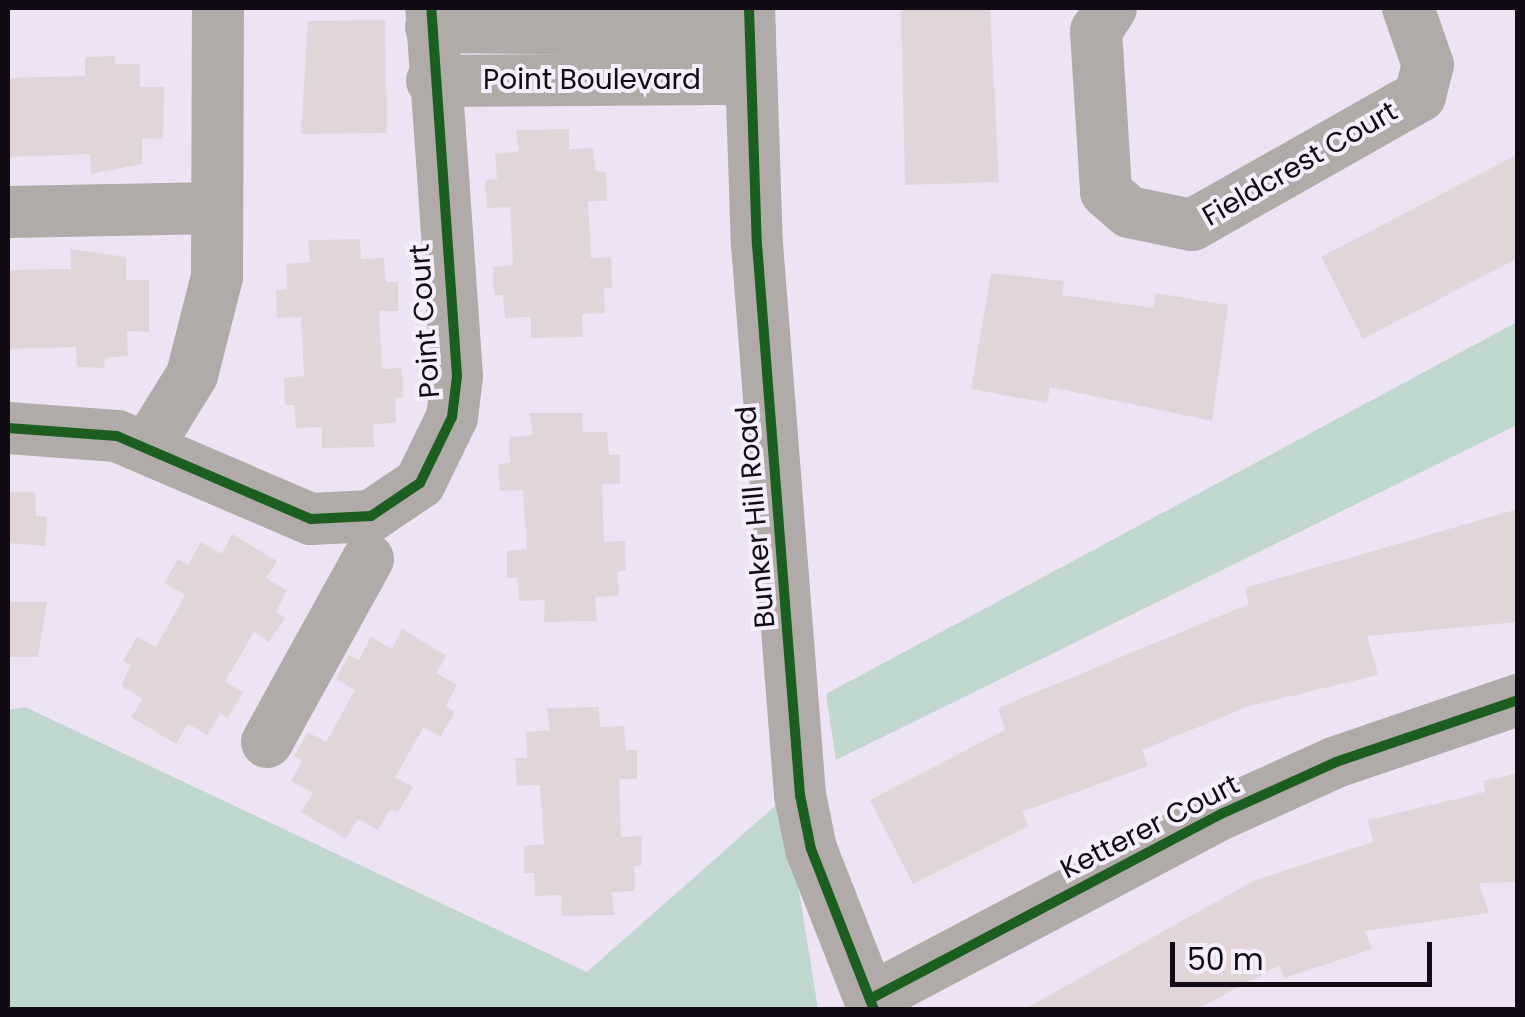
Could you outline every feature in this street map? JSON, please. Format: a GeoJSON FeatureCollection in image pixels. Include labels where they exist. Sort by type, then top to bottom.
{"type":"FeatureCollection","features":[{"type":"Feature","properties":{"kind":"street"},"geometry":{"type":"LineString","coordinates":[[148,446],[192,375],[209,325],[217,208],[218,8]]}},
{"type":"Feature","properties":{"kind":"street","name":"Fieldcrest Court"},"geometry":{"type":"LineString","coordinates":[[1112,8],[1096,30],[1106,192],[1129,212],[1192,225],[1420,96],[1428,65],[1408,8]]}},
{"type":"Feature","properties":{"kind":"street","name":"Point Boulevard"},"geometry":{"type":"LineString","coordinates":[[431,17],[750,39]]}},
{"type":"Feature","properties":{"kind":"street","name":"Point Court"},"geometry":{"type":"LineString","coordinates":[[8,428],[62,428],[148,446],[311,519],[371,516],[420,482],[452,418],[456,376],[432,81],[431,17]]}},
{"type":"Feature","properties":{"kind":"street","name":"Point Boulevard"},"geometry":{"type":"LineString","coordinates":[[432,81],[750,39]]}},
{"type":"Feature","properties":{"kind":"street","name":"Bunker Hill Road"},"geometry":{"type":"LineString","coordinates":[[750,39],[756,244],[800,794],[811,850],[872,1004]]}},
{"type":"Feature","properties":{"kind":"street"},"geometry":{"type":"LineString","coordinates":[[8,212],[217,208]]}},
{"type":"Feature","properties":{"kind":"street"},"geometry":{"type":"LineString","coordinates":[[267,742],[368,559]]}},
{"type":"Feature","properties":{"kind":"street","name":"Ketterer Court"},"geometry":{"type":"LineString","coordinates":[[872,1004],[1221,814],[1336,762],[1518,700]]}},
{"type":"Feature","properties":{"kind":"green space"},"geometry":{"type":"Polygon","coordinates":[[[1517,322],[1517,425],[836,760],[826,694],[1517,322]]]}},
{"type":"Feature","properties":{"kind":"green space"},"geometry":{"type":"Polygon","coordinates":[[[25,707],[587,972],[784,798],[818,1009],[8,1010],[8,710],[25,707]]]}},
{"type":"Feature","properties":{"kind":"building"},"geometry":{"type":"Polygon","coordinates":[[[901,8],[990,8],[999,182],[905,185],[901,8]]]}},
{"type":"Feature","properties":{"kind":"building"},"geometry":{"type":"Polygon","coordinates":[[[385,20],[387,133],[301,134],[308,21],[385,20]]]}},
{"type":"Feature","properties":{"kind":"building"},"geometry":{"type":"Polygon","coordinates":[[[114,56],[115,64],[140,64],[140,87],[164,87],[163,139],[142,138],[142,164],[91,174],[90,154],[8,157],[8,78],[85,76],[85,57],[114,56]]]}},
{"type":"Feature","properties":{"kind":"building"},"geometry":{"type":"Polygon","coordinates":[[[569,129],[569,149],[593,148],[596,171],[606,172],[607,201],[588,201],[591,258],[611,257],[612,287],[604,288],[605,313],[582,314],[583,337],[531,338],[531,317],[505,318],[503,295],[494,295],[493,267],[513,265],[510,207],[487,208],[485,180],[497,179],[495,154],[519,151],[516,130],[569,129]]]}},
{"type":"Feature","properties":{"kind":"building"},"geometry":{"type":"Polygon","coordinates":[[[1518,154],[1518,258],[1363,339],[1321,257],[1518,154]]]}},
{"type":"Feature","properties":{"kind":"building"},"geometry":{"type":"Polygon","coordinates":[[[360,239],[361,259],[384,258],[386,282],[398,282],[398,311],[379,311],[382,369],[402,368],[403,397],[395,398],[396,423],[373,424],[374,447],[322,448],[322,427],[296,428],[294,405],[285,405],[284,378],[304,376],[301,317],[277,318],[276,290],[287,289],[286,264],[310,262],[308,240],[360,239]]]}},
{"type":"Feature","properties":{"kind":"building"},"geometry":{"type":"Polygon","coordinates":[[[70,249],[126,257],[126,280],[149,280],[149,332],[127,331],[128,356],[105,358],[104,368],[77,367],[76,347],[8,349],[8,270],[71,269],[70,249]]]}},
{"type":"Feature","properties":{"kind":"building"},"geometry":{"type":"Polygon","coordinates":[[[991,273],[1064,281],[1062,295],[1153,308],[1156,293],[1228,305],[1212,421],[1050,387],[1047,403],[971,389],[991,273]]]}},
{"type":"Feature","properties":{"kind":"building"},"geometry":{"type":"Polygon","coordinates":[[[530,413],[582,413],[583,432],[607,432],[609,455],[620,455],[620,484],[602,484],[604,542],[625,541],[626,570],[617,572],[619,596],[595,597],[597,621],[544,622],[545,600],[519,601],[517,578],[507,578],[507,551],[527,549],[523,490],[500,491],[498,464],[510,463],[509,437],[533,435],[530,413]]]}},
{"type":"Feature","properties":{"kind":"building"},"geometry":{"type":"Polygon","coordinates":[[[8,492],[35,492],[36,516],[47,517],[45,546],[8,543],[8,492]]]}},
{"type":"Feature","properties":{"kind":"building"},"geometry":{"type":"Polygon","coordinates":[[[1518,509],[1518,622],[1367,636],[1378,675],[1250,706],[1142,750],[1148,766],[1022,812],[1029,826],[913,884],[870,800],[1005,730],[998,708],[1249,604],[1245,588],[1518,509]]]}},
{"type":"Feature","properties":{"kind":"building"},"geometry":{"type":"Polygon","coordinates":[[[232,534],[277,561],[266,578],[287,591],[276,611],[285,618],[269,642],[254,632],[225,682],[243,692],[228,718],[220,714],[208,735],[188,724],[176,744],[131,717],[143,699],[121,686],[131,665],[123,661],[137,637],[156,647],[185,595],[164,583],[178,559],[188,565],[201,542],[222,554],[232,534]]]}},
{"type":"Feature","properties":{"kind":"building"},"geometry":{"type":"Polygon","coordinates":[[[8,602],[47,602],[38,657],[8,657],[8,602]]]}},
{"type":"Feature","properties":{"kind":"building"},"geometry":{"type":"Polygon","coordinates":[[[402,629],[447,656],[436,673],[457,685],[446,706],[455,712],[440,737],[424,727],[395,777],[413,787],[398,812],[390,809],[378,830],[358,819],[346,839],[301,812],[313,793],[291,781],[302,760],[294,756],[308,732],[326,742],[355,690],[336,679],[349,655],[359,660],[371,637],[392,649],[402,629]]]}},
{"type":"Feature","properties":{"kind":"building"},"geometry":{"type":"Polygon","coordinates":[[[599,707],[600,727],[624,726],[626,750],[637,750],[637,779],[619,779],[621,837],[642,836],[642,865],[634,866],[635,891],[612,892],[614,915],[561,916],[562,895],[535,896],[534,873],[524,873],[524,846],[544,844],[540,785],[517,786],[515,758],[527,758],[526,732],[550,730],[547,708],[599,707]]]}},
{"type":"Feature","properties":{"kind":"building"},"geometry":{"type":"Polygon","coordinates":[[[1518,773],[1518,882],[1479,883],[1489,913],[1365,931],[1372,949],[1284,978],[1280,965],[1195,1010],[1023,1010],[1255,880],[1373,842],[1368,820],[1485,792],[1483,781],[1518,773]]]}},
{"type":"Feature","properties":{"kind":"cycle path"},"geometry":{"type":"LineString","coordinates":[[8,428],[117,436],[311,519],[371,516],[420,483],[452,417],[457,376],[431,8]]}},
{"type":"Feature","properties":{"kind":"cycle path"},"geometry":{"type":"LineString","coordinates":[[749,8],[757,244],[800,795],[811,849],[874,1010]]}},
{"type":"Feature","properties":{"kind":"cycle path"},"geometry":{"type":"LineString","coordinates":[[870,999],[1221,814],[1336,762],[1518,700]]}}]}
